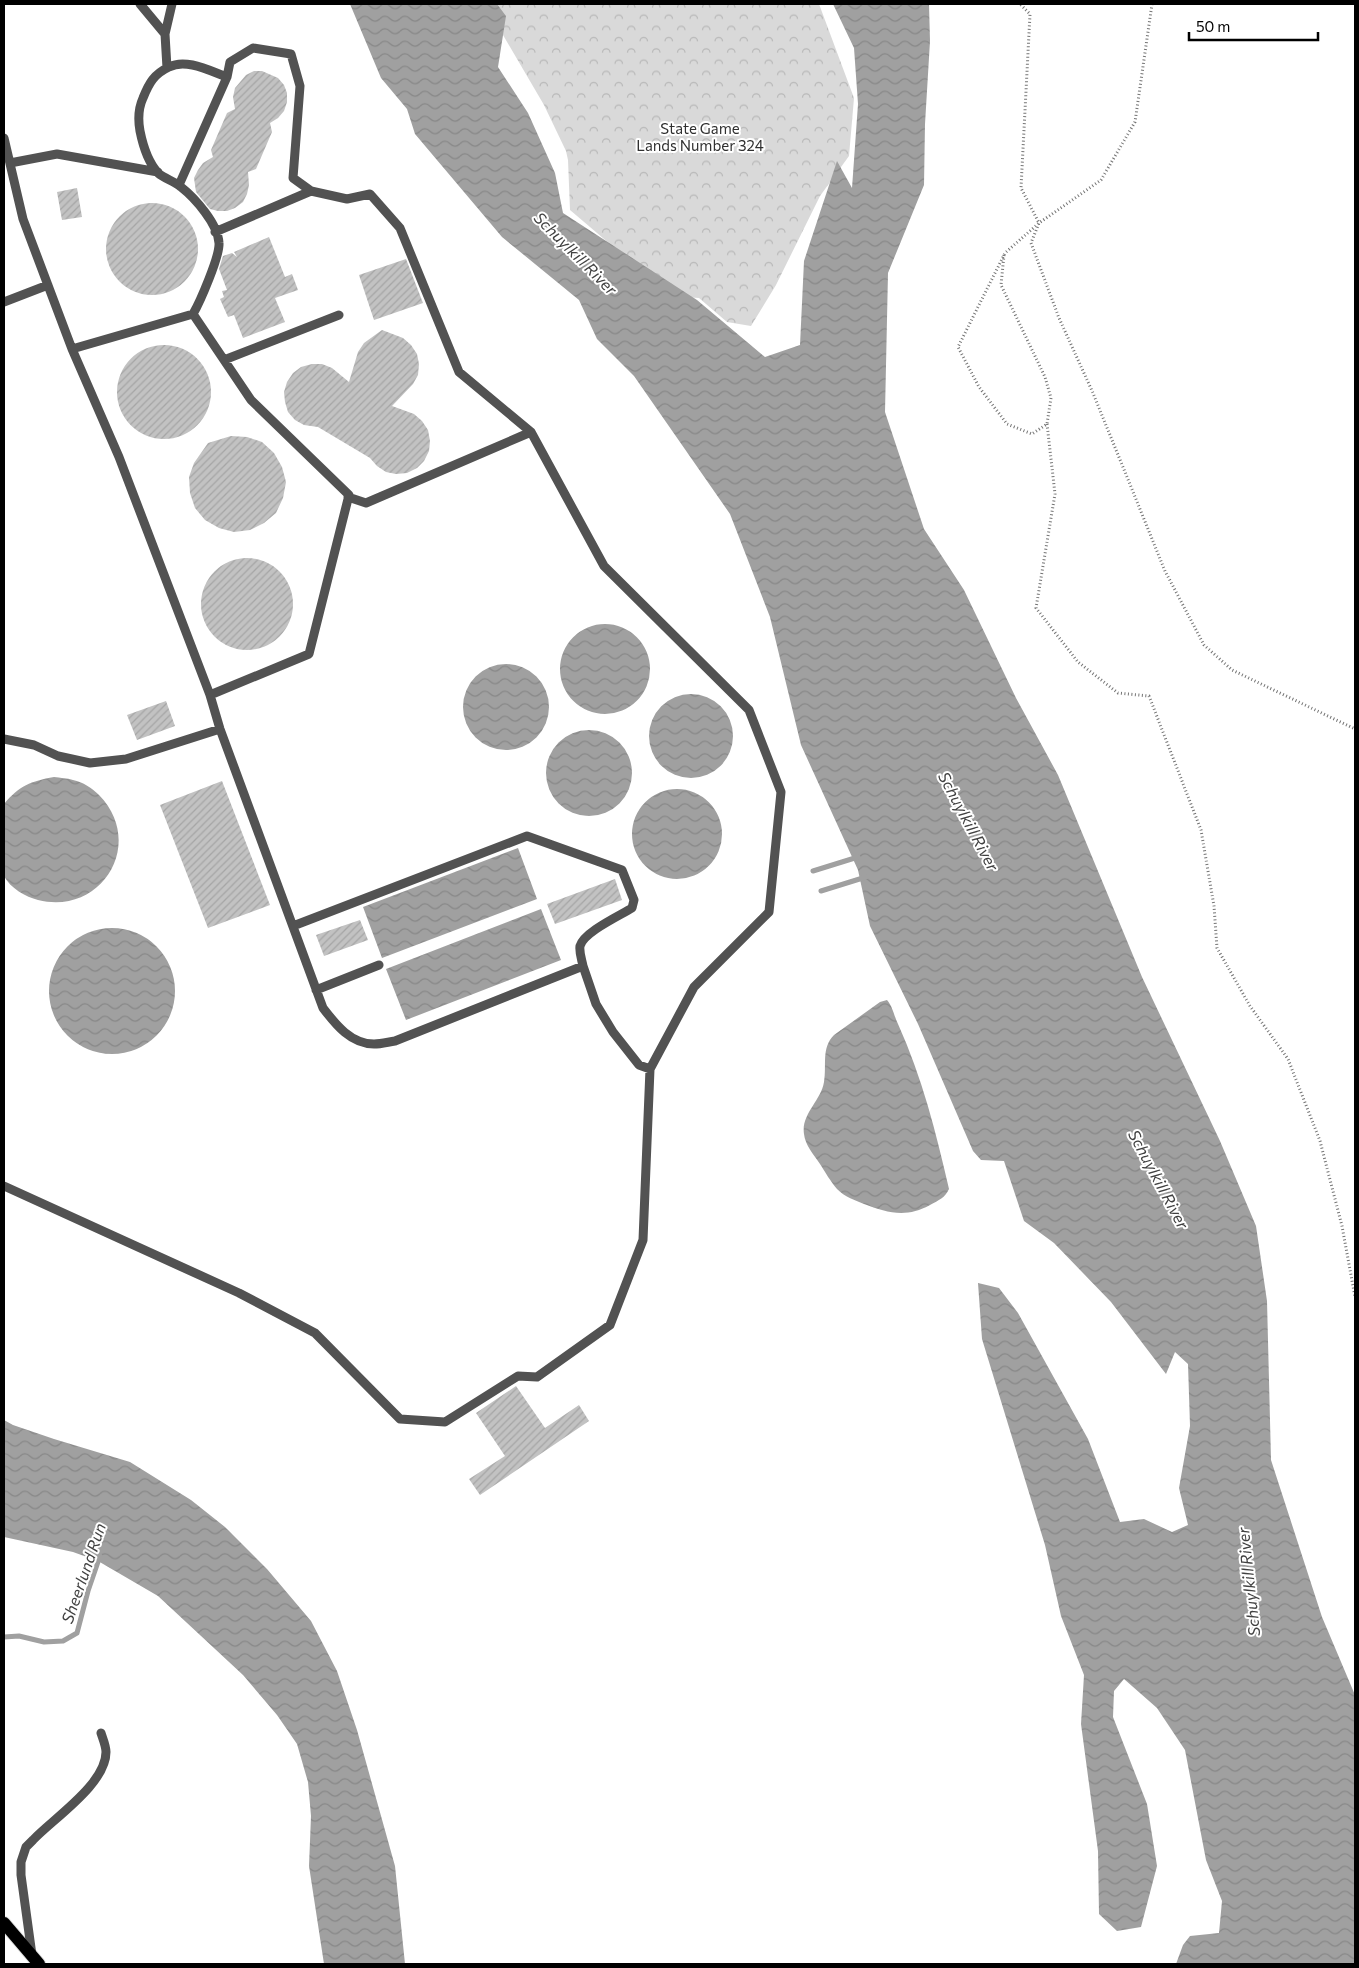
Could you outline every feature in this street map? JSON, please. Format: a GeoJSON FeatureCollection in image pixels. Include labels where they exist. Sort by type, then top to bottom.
{"type":"FeatureCollection","features":[{"type":"Feature","properties":{"kind":"main road"},"geometry":{"type":"LineString","coordinates":[[4,1923],[35,1960]]}},
{"type":"Feature","properties":{"kind":"lane"},"geometry":{"type":"LineString","coordinates":[[140,4],[166,34]]}},
{"type":"Feature","properties":{"kind":"lane"},"geometry":{"type":"LineString","coordinates":[[166,68],[166,34],[172,4]]}},
{"type":"Feature","properties":{"kind":"lane"},"geometry":{"type":"LineString","coordinates":[[4,1186],[239,1293],[315,1333],[400,1419],[445,1422],[518,1376],[537,1377],[610,1325],[643,1240],[650,1070],[694,987],[769,912],[781,792],[749,710],[604,566],[531,432],[459,372],[400,228],[370,194],[347,199],[311,191],[293,178],[300,86],[291,54],[253,48],[230,62],[227,77],[179,185]]}},
{"type":"Feature","properties":{"kind":"lane"},"geometry":{"type":"LineString","coordinates":[[72,349],[193,314],[200,302],[219,243],[212,223],[197,201],[179,185],[158,172],[148,160],[138,117],[141,101],[149,83],[157,73],[166,68],[182,64],[201,67],[227,77]]}},
{"type":"Feature","properties":{"kind":"lane"},"geometry":{"type":"LineString","coordinates":[[4,138],[23,219],[72,349],[119,457],[210,695],[220,729],[323,1008],[336,1026],[353,1039],[373,1044],[395,1040],[583,966]]}},
{"type":"Feature","properties":{"kind":"lane"},"geometry":{"type":"LineString","coordinates":[[10,163],[57,154],[158,172]]}},
{"type":"Feature","properties":{"kind":"lane"},"geometry":{"type":"LineString","coordinates":[[215,232],[311,191]]}},
{"type":"Feature","properties":{"kind":"lane"},"geometry":{"type":"LineString","coordinates":[[4,302],[48,284]]}},
{"type":"Feature","properties":{"kind":"lane"},"geometry":{"type":"LineString","coordinates":[[193,314],[251,400],[349,495],[308,654],[210,695]]}},
{"type":"Feature","properties":{"kind":"lane"},"geometry":{"type":"LineString","coordinates":[[224,360],[339,315]]}},
{"type":"Feature","properties":{"kind":"lane"},"geometry":{"type":"LineString","coordinates":[[348,497],[366,503],[531,432]]}},
{"type":"Feature","properties":{"kind":"lane"},"geometry":{"type":"LineString","coordinates":[[4,739],[34,745],[58,756],[90,763],[126,759],[220,729]]}},
{"type":"Feature","properties":{"kind":"lane"},"geometry":{"type":"LineString","coordinates":[[293,926],[527,836],[622,870],[634,900],[632,908],[586,936],[580,946],[580,952],[596,1004],[613,1032],[639,1065],[650,1070]]}},
{"type":"Feature","properties":{"kind":"lane"},"geometry":{"type":"LineString","coordinates":[[316,990],[379,965]]}},
{"type":"Feature","properties":{"kind":"lane"},"geometry":{"type":"LineString","coordinates":[[35,1960],[20,1875],[23,1854],[26,1847],[79,1798],[99,1774],[107,1751],[101,1733]]}},
{"type":"Feature","properties":{"kind":"path"},"geometry":{"type":"LineString","coordinates":[[1020,4],[1030,14],[1021,188],[1039,223],[1031,243],[1059,318],[1093,393],[1165,571],[1204,645],[1232,670],[1355,729]]}},
{"type":"Feature","properties":{"kind":"path"},"geometry":{"type":"LineString","coordinates":[[1047,424],[1032,434],[1006,424],[979,387],[958,347],[1004,255],[1039,223],[1102,180],[1135,122],[1152,4]]}},
{"type":"Feature","properties":{"kind":"path"},"geometry":{"type":"LineString","coordinates":[[1004,255],[1001,285],[1045,377],[1051,398],[1047,424],[1055,494],[1036,608],[1078,662],[1118,693],[1149,696],[1201,830],[1214,906],[1217,948],[1250,1006],[1288,1059],[1320,1140],[1342,1226],[1355,1297]]}},
{"type":"Feature","properties":{"kind":"green space","name":"State Game Lands Number 324"},"geometry":{"type":"Polygon","coordinates":[[[488,4],[819,4],[854,98],[849,156],[820,196],[776,285],[751,326],[727,322],[699,298],[671,296],[570,210],[566,151],[544,105],[489,11],[488,4]]]}},
{"type":"Feature","properties":{"kind":"water","name":"Schuylkill River"},"geometry":{"type":"Polygon","coordinates":[[[350,4],[497,4],[506,16],[498,67],[528,113],[555,173],[563,213],[697,300],[765,357],[800,345],[804,261],[837,161],[852,188],[858,104],[854,48],[833,4],[929,4],[930,41],[925,124],[924,185],[888,273],[885,412],[924,529],[964,590],[1016,698],[1058,775],[1142,977],[1220,1141],[1256,1226],[1267,1301],[1271,1460],[1322,1617],[1355,1695],[1355,1964],[1176,1964],[1183,1945],[1190,1936],[1219,1933],[1222,1901],[1206,1860],[1185,1750],[1157,1708],[1124,1679],[1114,1691],[1113,1717],[1147,1804],[1157,1866],[1141,1927],[1117,1931],[1099,1914],[1098,1851],[1081,1724],[1084,1675],[1061,1616],[1045,1545],[982,1339],[978,1283],[999,1288],[1018,1313],[1088,1439],[1120,1522],[1144,1519],[1172,1532],[1188,1525],[1179,1488],[1190,1426],[1188,1364],[1175,1352],[1166,1374],[1111,1302],[1054,1243],[1024,1221],[1004,1161],[981,1160],[973,1151],[918,1024],[870,926],[858,870],[801,745],[770,617],[730,514],[634,376],[597,339],[579,300],[502,237],[415,134],[407,109],[381,78],[350,4]]]}},
{"type":"Feature","properties":{"kind":"water"},"geometry":{"type":"Polygon","coordinates":[[[605,624],[622,628],[637,637],[646,652],[650,669],[646,686],[637,701],[622,710],[605,714],[588,710],[573,701],[564,686],[560,669],[564,652],[573,637],[588,628],[605,624]]]}},
{"type":"Feature","properties":{"kind":"water"},"geometry":{"type":"Polygon","coordinates":[[[506,664],[523,667],[537,676],[546,690],[549,707],[546,724],[537,738],[523,747],[506,750],[489,747],[475,738],[466,724],[463,707],[466,690],[475,676],[489,667],[506,664]]]}},
{"type":"Feature","properties":{"kind":"water"},"geometry":{"type":"Polygon","coordinates":[[[691,694],[707,697],[721,706],[730,720],[733,736],[730,752],[721,766],[707,775],[691,778],[675,775],[661,766],[652,752],[649,736],[652,720],[661,706],[675,697],[691,694]]]}},
{"type":"Feature","properties":{"kind":"water"},"geometry":{"type":"Polygon","coordinates":[[[589,730],[613,737],[625,749],[632,773],[625,797],[613,809],[589,816],[565,809],[553,797],[546,773],[553,749],[565,737],[589,730]]]}},
{"type":"Feature","properties":{"kind":"water"},"geometry":{"type":"Polygon","coordinates":[[[54,777],[80,782],[96,792],[112,814],[118,834],[117,854],[110,871],[98,886],[81,897],[61,902],[28,897],[10,884],[3,871],[4,804],[26,785],[54,777]]]}},
{"type":"Feature","properties":{"kind":"water"},"geometry":{"type":"Polygon","coordinates":[[[668,789],[686,789],[702,796],[715,809],[722,825],[722,843],[715,859],[702,872],[686,879],[668,879],[652,872],[639,859],[632,843],[632,825],[639,809],[652,796],[668,789]]]}},
{"type":"Feature","properties":{"kind":"water"},"geometry":{"type":"Polygon","coordinates":[[[518,848],[537,899],[382,958],[363,907],[518,848]]]}},
{"type":"Feature","properties":{"kind":"water"},"geometry":{"type":"Polygon","coordinates":[[[541,909],[561,960],[406,1020],[386,969],[541,909]]]}},
{"type":"Feature","properties":{"kind":"water"},"geometry":{"type":"Polygon","coordinates":[[[112,928],[136,933],[157,946],[170,967],[175,991],[170,1015],[157,1036],[136,1049],[112,1054],[88,1049],[67,1036],[54,1015],[49,991],[54,967],[67,946],[88,933],[112,928]]]}},
{"type":"Feature","properties":{"kind":"water"},"geometry":{"type":"Polygon","coordinates":[[[887,1000],[907,1044],[921,1084],[949,1189],[944,1197],[936,1202],[922,1209],[905,1213],[889,1212],[872,1207],[840,1192],[810,1150],[804,1134],[805,1120],[824,1082],[825,1057],[830,1040],[834,1035],[880,1002],[887,1000]]]}},
{"type":"Feature","properties":{"kind":"water"},"geometry":{"type":"Polygon","coordinates":[[[4,1420],[54,1439],[130,1462],[191,1500],[225,1527],[267,1569],[311,1621],[337,1671],[357,1730],[395,1866],[405,1964],[324,1964],[309,1866],[311,1816],[308,1782],[297,1744],[277,1715],[243,1675],[158,1596],[98,1561],[73,1552],[4,1537],[4,1420]]]}},
{"type":"Feature","properties":{"kind":"building"},"geometry":{"type":"Polygon","coordinates":[[[254,71],[262,71],[278,78],[284,85],[287,93],[287,102],[284,111],[270,123],[272,132],[256,169],[248,172],[249,185],[243,202],[227,211],[210,209],[196,192],[194,178],[203,163],[213,157],[211,150],[227,113],[235,109],[233,97],[235,88],[246,75],[254,71]]]}},
{"type":"Feature","properties":{"kind":"building"},"geometry":{"type":"Polygon","coordinates":[[[77,188],[82,217],[62,220],[57,192],[77,188]]]}},
{"type":"Feature","properties":{"kind":"building"},"geometry":{"type":"Polygon","coordinates":[[[152,203],[170,207],[184,217],[194,231],[198,249],[194,267],[184,281],[170,291],[152,295],[134,291],[120,281],[110,267],[106,249],[110,231],[120,217],[134,207],[152,203]]]}},
{"type":"Feature","properties":{"kind":"building"},"geometry":{"type":"Polygon","coordinates":[[[269,237],[285,277],[292,274],[298,290],[275,298],[285,322],[243,338],[234,315],[228,317],[220,299],[224,297],[222,291],[227,290],[219,269],[223,256],[232,253],[237,257],[234,252],[269,237]]]}},
{"type":"Feature","properties":{"kind":"building"},"geometry":{"type":"Polygon","coordinates":[[[406,259],[423,303],[374,320],[359,275],[406,259]]]}},
{"type":"Feature","properties":{"kind":"building"},"geometry":{"type":"Polygon","coordinates":[[[382,330],[403,338],[411,345],[417,354],[419,364],[418,375],[413,384],[392,406],[414,414],[428,430],[429,451],[424,461],[417,468],[407,473],[396,474],[386,472],[370,458],[318,427],[304,425],[295,420],[288,412],[285,402],[284,392],[287,382],[293,373],[301,367],[322,364],[332,368],[349,382],[358,352],[364,343],[382,330]]]}},
{"type":"Feature","properties":{"kind":"building"},"geometry":{"type":"Polygon","coordinates":[[[164,345],[182,348],[197,359],[208,374],[211,392],[208,410],[197,425],[182,436],[164,439],[146,436],[131,425],[120,410],[117,392],[120,374],[131,359],[146,348],[164,345]]]}},
{"type":"Feature","properties":{"kind":"building"},"geometry":{"type":"Polygon","coordinates":[[[231,436],[247,437],[262,442],[274,453],[282,467],[286,482],[283,498],[276,513],[264,523],[250,530],[234,532],[219,528],[205,520],[195,508],[190,493],[189,477],[194,463],[208,443],[231,436]]]}},
{"type":"Feature","properties":{"kind":"building"},"geometry":{"type":"Polygon","coordinates":[[[247,558],[265,561],[280,571],[290,586],[293,604],[290,622],[280,637],[265,647],[247,650],[229,647],[214,637],[204,622],[201,604],[204,586],[214,571],[229,561],[247,558]]]}},
{"type":"Feature","properties":{"kind":"building"},"geometry":{"type":"Polygon","coordinates":[[[166,701],[175,726],[137,740],[127,715],[166,701]]]}},
{"type":"Feature","properties":{"kind":"building"},"geometry":{"type":"Polygon","coordinates":[[[222,781],[270,905],[208,928],[160,805],[222,781]]]}},
{"type":"Feature","properties":{"kind":"building"},"geometry":{"type":"Polygon","coordinates":[[[615,879],[622,900],[555,924],[547,904],[615,879]]]}},
{"type":"Feature","properties":{"kind":"building"},"geometry":{"type":"Polygon","coordinates":[[[360,920],[368,940],[324,956],[316,935],[360,920]]]}},
{"type":"Feature","properties":{"kind":"building"},"geometry":{"type":"Polygon","coordinates":[[[516,1386],[545,1428],[579,1405],[589,1421],[480,1495],[469,1479],[505,1456],[476,1413],[516,1386]]]}},
{"type":"Feature","properties":{"kind":"waterway"},"geometry":{"type":"LineString","coordinates":[[813,871],[858,857]]}},
{"type":"Feature","properties":{"kind":"waterway"},"geometry":{"type":"LineString","coordinates":[[821,891],[866,877]]}},
{"type":"Feature","properties":{"kind":"waterway","name":"Sheerlund Run"},"geometry":{"type":"LineString","coordinates":[[4,1637],[19,1636],[44,1642],[63,1641],[77,1633],[100,1556]]}}]}
